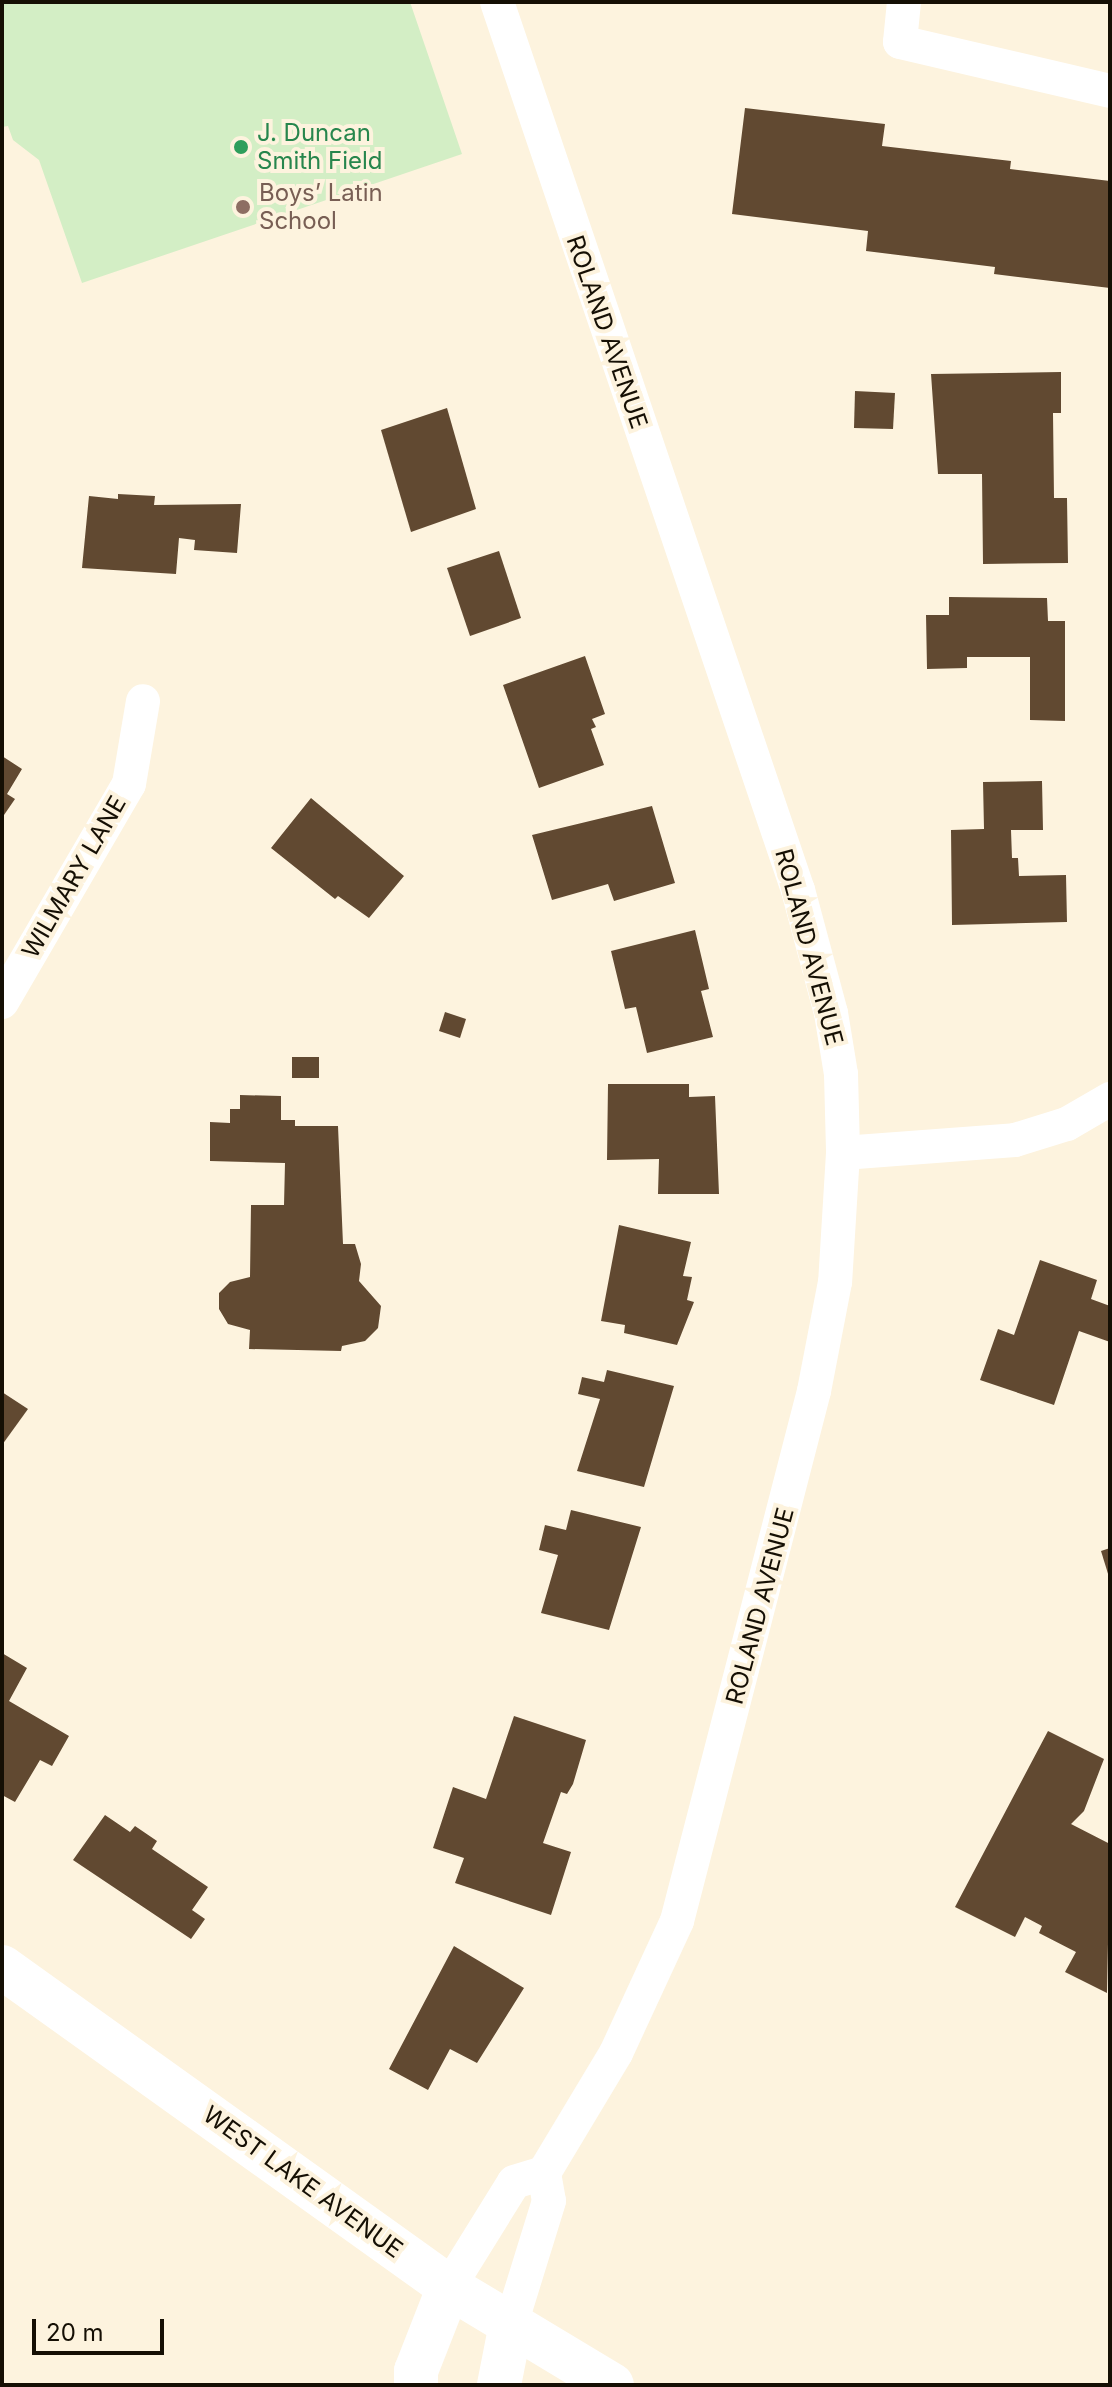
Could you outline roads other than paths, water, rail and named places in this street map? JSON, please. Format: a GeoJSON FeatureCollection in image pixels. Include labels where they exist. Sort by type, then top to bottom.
{"type":"FeatureCollection","features":[{"type":"Feature","properties":{"kind":"street","name":"ROLAND AVENUE"},"geometry":{"type":"LineString","coordinates":[[497,2],[798,890],[831,1013],[841,1074],[843,1153],[835,1282],[814,1391],[677,1921],[616,2053],[544,2173]]}},
{"type":"Feature","properties":{"kind":"street"},"geometry":{"type":"LineString","coordinates":[[904,2],[900,42],[1110,91]]}},
{"type":"Feature","properties":{"kind":"street","name":"WILMARY LANE"},"geometry":{"type":"LineString","coordinates":[[2,1002],[129,784],[143,701]]}},
{"type":"Feature","properties":{"kind":"street"},"geometry":{"type":"LineString","coordinates":[[843,1153],[1015,1140],[1067,1124],[1110,1099]]}},
{"type":"Feature","properties":{"kind":"street","name":"WEST LAKE AVENUE"},"geometry":{"type":"LineString","coordinates":[[2,1967],[449,2287],[612,2385]]}},
{"type":"Feature","properties":{"kind":"street"},"geometry":{"type":"LineString","coordinates":[[416,2385],[416,2371],[449,2287],[514,2182],[544,2173],[549,2201],[511,2324],[499,2385]]}},
{"type":"Feature","properties":{"kind":"place","name":"J. Duncan Smith Field"},"geometry":{"type":"Point","coordinates":[241,147]}},
{"type":"Feature","properties":{"kind":"place","name":"Boys’ Latin School"},"geometry":{"type":"Point","coordinates":[243,207]}}]}
